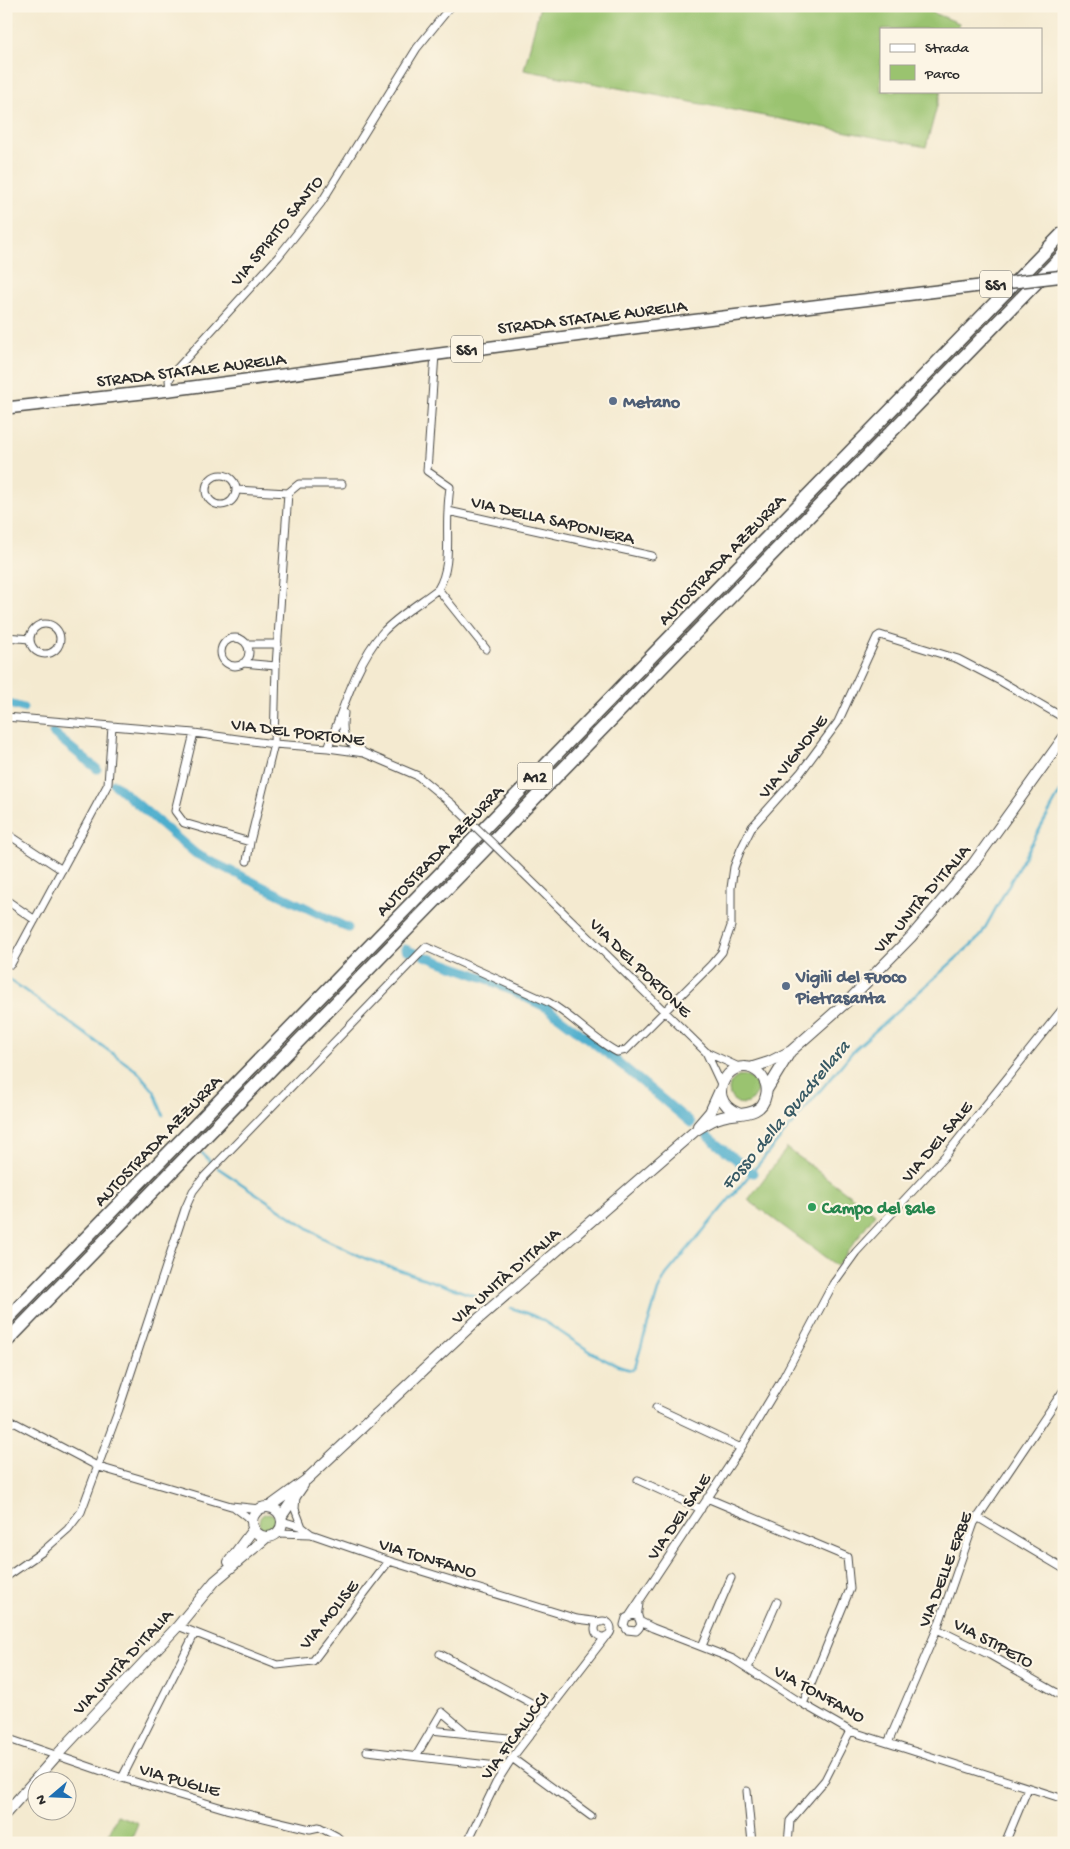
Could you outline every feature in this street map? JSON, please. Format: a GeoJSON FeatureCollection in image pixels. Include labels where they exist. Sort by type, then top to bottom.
{"type":"FeatureCollection","features":[{"type":"Feature","properties":{"kind":"highway","name":"AUTOSTRADA AZZURRA"},"geometry":{"type":"LineString","coordinates":[[6,1320],[1064,232]]}},
{"type":"Feature","properties":{"kind":"highway","name":"AUTOSTRADA AZZURRA"},"geometry":{"type":"LineString","coordinates":[[6,1342],[1064,254]]}},
{"type":"Feature","properties":{"kind":"main road","name":"STRADA STATALE AURELIA"},"geometry":{"type":"LineString","coordinates":[[6,408],[170,390],[640,327],[1064,276]]}},
{"type":"Feature","properties":{"kind":"main road","name":"VIA UNITÀ D'ITALIA"},"geometry":{"type":"LineString","coordinates":[[746,1068],[769,1062],[790,1051],[883,966],[945,899],[973,864],[1064,737]]}},
{"type":"Feature","properties":{"kind":"main road"},"geometry":{"type":"LineString","coordinates":[[721,1086],[725,1104],[738,1113],[747,1114],[756,1110],[765,1099],[767,1090],[790,1051]]}},
{"type":"Feature","properties":{"kind":"main road"},"geometry":{"type":"LineString","coordinates":[[695,1131],[710,1112],[727,1075],[746,1068],[762,1076],[767,1090]]}},
{"type":"Feature","properties":{"kind":"main road","name":"VIA UNITÀ D'ITALIA"},"geometry":{"type":"LineString","coordinates":[[306,1480],[477,1320],[695,1131],[720,1117],[738,1113]]}},
{"type":"Feature","properties":{"kind":"main road"},"geometry":{"type":"LineString","coordinates":[[306,1480],[282,1519],[281,1528],[272,1535],[258,1534],[253,1525],[253,1516],[306,1480]]}},
{"type":"Feature","properties":{"kind":"main road"},"geometry":{"type":"LineString","coordinates":[[265,1508],[277,1510],[282,1519]]}},
{"type":"Feature","properties":{"kind":"main road"},"geometry":{"type":"LineString","coordinates":[[215,1581],[253,1525]]}},
{"type":"Feature","properties":{"kind":"main road","name":"VIA UNITÀ D'ITALIA"},"geometry":{"type":"LineString","coordinates":[[6,1813],[57,1755],[178,1626],[215,1581],[272,1535]]}},
{"type":"Feature","properties":{"kind":"street","name":"VIA SPIRITO SANTO"},"geometry":{"type":"LineString","coordinates":[[170,390],[169,380],[173,373],[278,256],[321,203],[418,48],[451,6]]}},
{"type":"Feature","properties":{"kind":"street","name":"VIA DELLA SAPONIERA"},"geometry":{"type":"LineString","coordinates":[[435,354],[427,471],[450,487],[447,560],[443,580],[438,589]]}},
{"type":"Feature","properties":{"kind":"street"},"geometry":{"type":"LineString","coordinates":[[216,476],[225,476],[233,481],[236,490],[233,500],[220,505],[215,504],[208,497],[207,487],[208,482],[216,476]]}},
{"type":"Feature","properties":{"kind":"street"},"geometry":{"type":"LineString","coordinates":[[236,490],[288,493],[299,484],[342,484]]}},
{"type":"Feature","properties":{"kind":"street"},"geometry":{"type":"LineString","coordinates":[[247,862],[250,842],[274,744],[276,666],[288,493]]}},
{"type":"Feature","properties":{"kind":"street","name":"VIA DELLA SAPONIERA"},"geometry":{"type":"LineString","coordinates":[[448,511],[652,556]]}},
{"type":"Feature","properties":{"kind":"street"},"geometry":{"type":"LineString","coordinates":[[364,753],[349,742],[342,730],[346,703],[349,691],[370,649],[384,632],[438,589],[486,649]]}},
{"type":"Feature","properties":{"kind":"street"},"geometry":{"type":"LineString","coordinates":[[40,624],[50,625],[58,631],[59,636],[58,645],[55,649],[46,653],[37,651],[31,644],[30,639],[32,630],[40,624]]}},
{"type":"Feature","properties":{"kind":"street","name":"VIA VIGNONE"},"geometry":{"type":"LineString","coordinates":[[664,1011],[712,965],[722,952],[731,926],[731,888],[734,867],[741,848],[752,827],[801,772],[838,722],[877,637],[880,635],[958,660],[1002,682],[1064,718]]}},
{"type":"Feature","properties":{"kind":"street"},"geometry":{"type":"LineString","coordinates":[[6,637],[30,639]]}},
{"type":"Feature","properties":{"kind":"street"},"geometry":{"type":"LineString","coordinates":[[243,663],[249,652],[244,640],[234,637],[226,641],[221,649],[222,658],[226,663],[234,666],[243,663],[276,666]]}},
{"type":"Feature","properties":{"kind":"street"},"geometry":{"type":"LineString","coordinates":[[247,644],[278,644]]}},
{"type":"Feature","properties":{"kind":"street"},"geometry":{"type":"LineString","coordinates":[[328,748],[346,703]]}},
{"type":"Feature","properties":{"kind":"street","name":"VIA DEL PORTONE"},"geometry":{"type":"LineString","coordinates":[[6,717],[194,733],[274,744],[364,753],[418,776],[452,804],[706,1052],[721,1086]]}},
{"type":"Feature","properties":{"kind":"street"},"geometry":{"type":"LineString","coordinates":[[11,964],[108,784],[112,726]]}},
{"type":"Feature","properties":{"kind":"street"},"geometry":{"type":"LineString","coordinates":[[194,733],[175,810],[184,823],[250,842]]}},
{"type":"Feature","properties":{"kind":"street"},"geometry":{"type":"LineString","coordinates":[[6,833],[62,870]]}},
{"type":"Feature","properties":{"kind":"street"},"geometry":{"type":"LineString","coordinates":[[6,900],[35,920]]}},
{"type":"Feature","properties":{"kind":"street"},"geometry":{"type":"LineString","coordinates":[[6,1577],[42,1552],[68,1529],[81,1512],[185,1209],[193,1191],[204,1177],[426,947],[548,1002],[564,1011],[608,1047],[617,1052],[626,1050],[664,1011]]}},
{"type":"Feature","properties":{"kind":"street","name":"VIA DEL SALE"},"geometry":{"type":"LineString","coordinates":[[633,1618],[640,1600],[708,1498],[783,1378],[833,1284],[856,1252],[945,1156],[1064,1007]]}},
{"type":"Feature","properties":{"kind":"street"},"geometry":{"type":"LineString","coordinates":[[706,1052],[746,1068]]}},
{"type":"Feature","properties":{"kind":"street","name":"VIA DELLE ERBE"},"geometry":{"type":"LineString","coordinates":[[888,1743],[937,1630],[974,1523],[1063,1391]]}},
{"type":"Feature","properties":{"kind":"street"},"geometry":{"type":"LineString","coordinates":[[656,1408],[740,1448]]}},
{"type":"Feature","properties":{"kind":"street"},"geometry":{"type":"LineString","coordinates":[[6,1418],[98,1467],[231,1506],[240,1511],[253,1525]]}},
{"type":"Feature","properties":{"kind":"street"},"geometry":{"type":"LineString","coordinates":[[638,1480],[701,1508]]}},
{"type":"Feature","properties":{"kind":"street"},"geometry":{"type":"LineString","coordinates":[[297,1494],[295,1509],[302,1527]]}},
{"type":"Feature","properties":{"kind":"street"},"geometry":{"type":"LineString","coordinates":[[708,1498],[847,1557],[850,1589],[803,1704]]}},
{"type":"Feature","properties":{"kind":"street"},"geometry":{"type":"LineString","coordinates":[[231,1506],[265,1508]]}},
{"type":"Feature","properties":{"kind":"street"},"geometry":{"type":"LineString","coordinates":[[977,1517],[1064,1569]]}},
{"type":"Feature","properties":{"kind":"street","name":"VIA TONFANO"},"geometry":{"type":"LineString","coordinates":[[282,1519],[302,1527],[311,1534],[389,1561],[577,1619]]}},
{"type":"Feature","properties":{"kind":"street"},"geometry":{"type":"LineString","coordinates":[[272,1535],[311,1534]]}},
{"type":"Feature","properties":{"kind":"street","name":"VIA MOLISE"},"geometry":{"type":"LineString","coordinates":[[178,1626],[277,1665],[313,1661],[389,1561]]}},
{"type":"Feature","properties":{"kind":"street"},"geometry":{"type":"LineString","coordinates":[[702,1646],[732,1578]]}},
{"type":"Feature","properties":{"kind":"street"},"geometry":{"type":"LineString","coordinates":[[748,1668],[777,1602]]}},
{"type":"Feature","properties":{"kind":"street"},"geometry":{"type":"LineString","coordinates":[[597,1650],[597,1624],[633,1618]]}},
{"type":"Feature","properties":{"kind":"street"},"geometry":{"type":"LineString","coordinates":[[633,1618],[638,1630]]}},
{"type":"Feature","properties":{"kind":"street"},"geometry":{"type":"LineString","coordinates":[[627,1630],[624,1626],[633,1618]]}},
{"type":"Feature","properties":{"kind":"street","name":"VIA TONFANO"},"geometry":{"type":"LineString","coordinates":[[633,1618],[652,1628],[733,1659],[803,1704],[850,1731],[1064,1799]]}},
{"type":"Feature","properties":{"kind":"street"},"geometry":{"type":"LineString","coordinates":[[577,1619],[605,1623],[610,1628],[608,1635]]}},
{"type":"Feature","properties":{"kind":"street"},"geometry":{"type":"LineString","coordinates":[[577,1619],[596,1631],[601,1637],[627,1630],[633,1632],[652,1628]]}},
{"type":"Feature","properties":{"kind":"street","name":"VIA STIPETO"},"geometry":{"type":"LineString","coordinates":[[937,1630],[990,1655],[1064,1697]]}},
{"type":"Feature","properties":{"kind":"street"},"geometry":{"type":"LineString","coordinates":[[122,1778],[194,1633]]}},
{"type":"Feature","properties":{"kind":"street","name":"VIA FICALUCCI"},"geometry":{"type":"LineString","coordinates":[[467,1843],[496,1783],[512,1758],[608,1635]]}},
{"type":"Feature","properties":{"kind":"street"},"geometry":{"type":"LineString","coordinates":[[440,1654],[548,1712]]}},
{"type":"Feature","properties":{"kind":"street"},"geometry":{"type":"LineString","coordinates":[[416,1756],[442,1712],[468,1734]]}},
{"type":"Feature","properties":{"kind":"street"},"geometry":{"type":"LineString","coordinates":[[431,1730],[508,1738]]}},
{"type":"Feature","properties":{"kind":"street"},"geometry":{"type":"LineString","coordinates":[[788,1843],[790,1821],[825,1780],[850,1731]]}},
{"type":"Feature","properties":{"kind":"street","name":"VIA PUGLIE"},"geometry":{"type":"LineString","coordinates":[[6,1738],[122,1778],[236,1811],[310,1829],[319,1827],[336,1836],[344,1843]]}},
{"type":"Feature","properties":{"kind":"street"},"geometry":{"type":"LineString","coordinates":[[366,1751],[506,1767]]}},
{"type":"Feature","properties":{"kind":"street"},"geometry":{"type":"LineString","coordinates":[[512,1758],[591,1816]]}},
{"type":"Feature","properties":{"kind":"street"},"geometry":{"type":"LineString","coordinates":[[1005,1843],[1028,1788]]}},
{"type":"Feature","properties":{"kind":"street"},"geometry":{"type":"LineString","coordinates":[[747,1791],[752,1843]]}},
{"type":"Feature","properties":{"kind":"green space"},"geometry":{"type":"Polygon","coordinates":[[[540,6],[916,6],[959,23],[958,28],[880,28],[880,92],[941,92],[926,147],[524,70],[540,6]]]}},
{"type":"Feature","properties":{"kind":"green space"},"geometry":{"type":"Polygon","coordinates":[[[743,1076],[753,1080],[757,1090],[753,1100],[743,1104],[733,1100],[729,1090],[733,1080],[743,1076]]]}},
{"type":"Feature","properties":{"kind":"green space","name":"Campo del sale"},"geometry":{"type":"Polygon","coordinates":[[[787,1148],[875,1214],[837,1266],[748,1200],[787,1148]]]}},
{"type":"Feature","properties":{"kind":"green space"},"geometry":{"type":"Polygon","coordinates":[[[268,1513],[274,1516],[277,1522],[274,1528],[268,1531],[262,1528],[259,1522],[262,1516],[268,1513]]]}},
{"type":"Feature","properties":{"kind":"green space"},"geometry":{"type":"Polygon","coordinates":[[[117,1815],[138,1823],[130,1843],[105,1843],[117,1815]]]}},
{"type":"Feature","properties":{"kind":"waterway"},"geometry":{"type":"LineString","coordinates":[[6,703],[23,708]]}},
{"type":"Feature","properties":{"kind":"waterway"},"geometry":{"type":"LineString","coordinates":[[53,733],[97,769]]}},
{"type":"Feature","properties":{"kind":"waterway"},"geometry":{"type":"LineString","coordinates":[[114,784],[196,854],[348,928]]}},
{"type":"Feature","properties":{"kind":"waterway","name":"Fosso della Quadrellara"},"geometry":{"type":"LineString","coordinates":[[511,1308],[537,1317],[610,1363],[632,1370],[635,1367],[658,1291],[666,1275],[854,1050],[980,937],[1064,785]]}},
{"type":"Feature","properties":{"kind":"waterway"},"geometry":{"type":"LineString","coordinates":[[405,949],[415,953]]}},
{"type":"Feature","properties":{"kind":"waterway"},"geometry":{"type":"LineString","coordinates":[[424,956],[485,978],[547,1008],[613,1058],[691,1123]]}},
{"type":"Feature","properties":{"kind":"waterway","name":"Fosso della Quadrellara"},"geometry":{"type":"LineString","coordinates":[[6,977],[137,1071],[154,1091],[163,1115]]}},
{"type":"Feature","properties":{"kind":"waterway"},"geometry":{"type":"LineString","coordinates":[[708,1137],[753,1173]]}},
{"type":"Feature","properties":{"kind":"waterway","name":"Fosso della Quadrellara"},"geometry":{"type":"LineString","coordinates":[[202,1153],[211,1162]]}},
{"type":"Feature","properties":{"kind":"waterway","name":"Fosso della Quadrellara"},"geometry":{"type":"LineString","coordinates":[[218,1168],[323,1238],[364,1258],[487,1300]]}},
{"type":"Feature","properties":{"kind":"place","name":"Metano"},"geometry":{"type":"Point","coordinates":[613,401]}},
{"type":"Feature","properties":{"kind":"place","name":"Vigili del Fuoco Pietrasanta"},"geometry":{"type":"Point","coordinates":[786,986]}},
{"type":"Feature","properties":{"kind":"place","name":"Campo del sale"},"geometry":{"type":"Point","coordinates":[812,1207]}}]}
